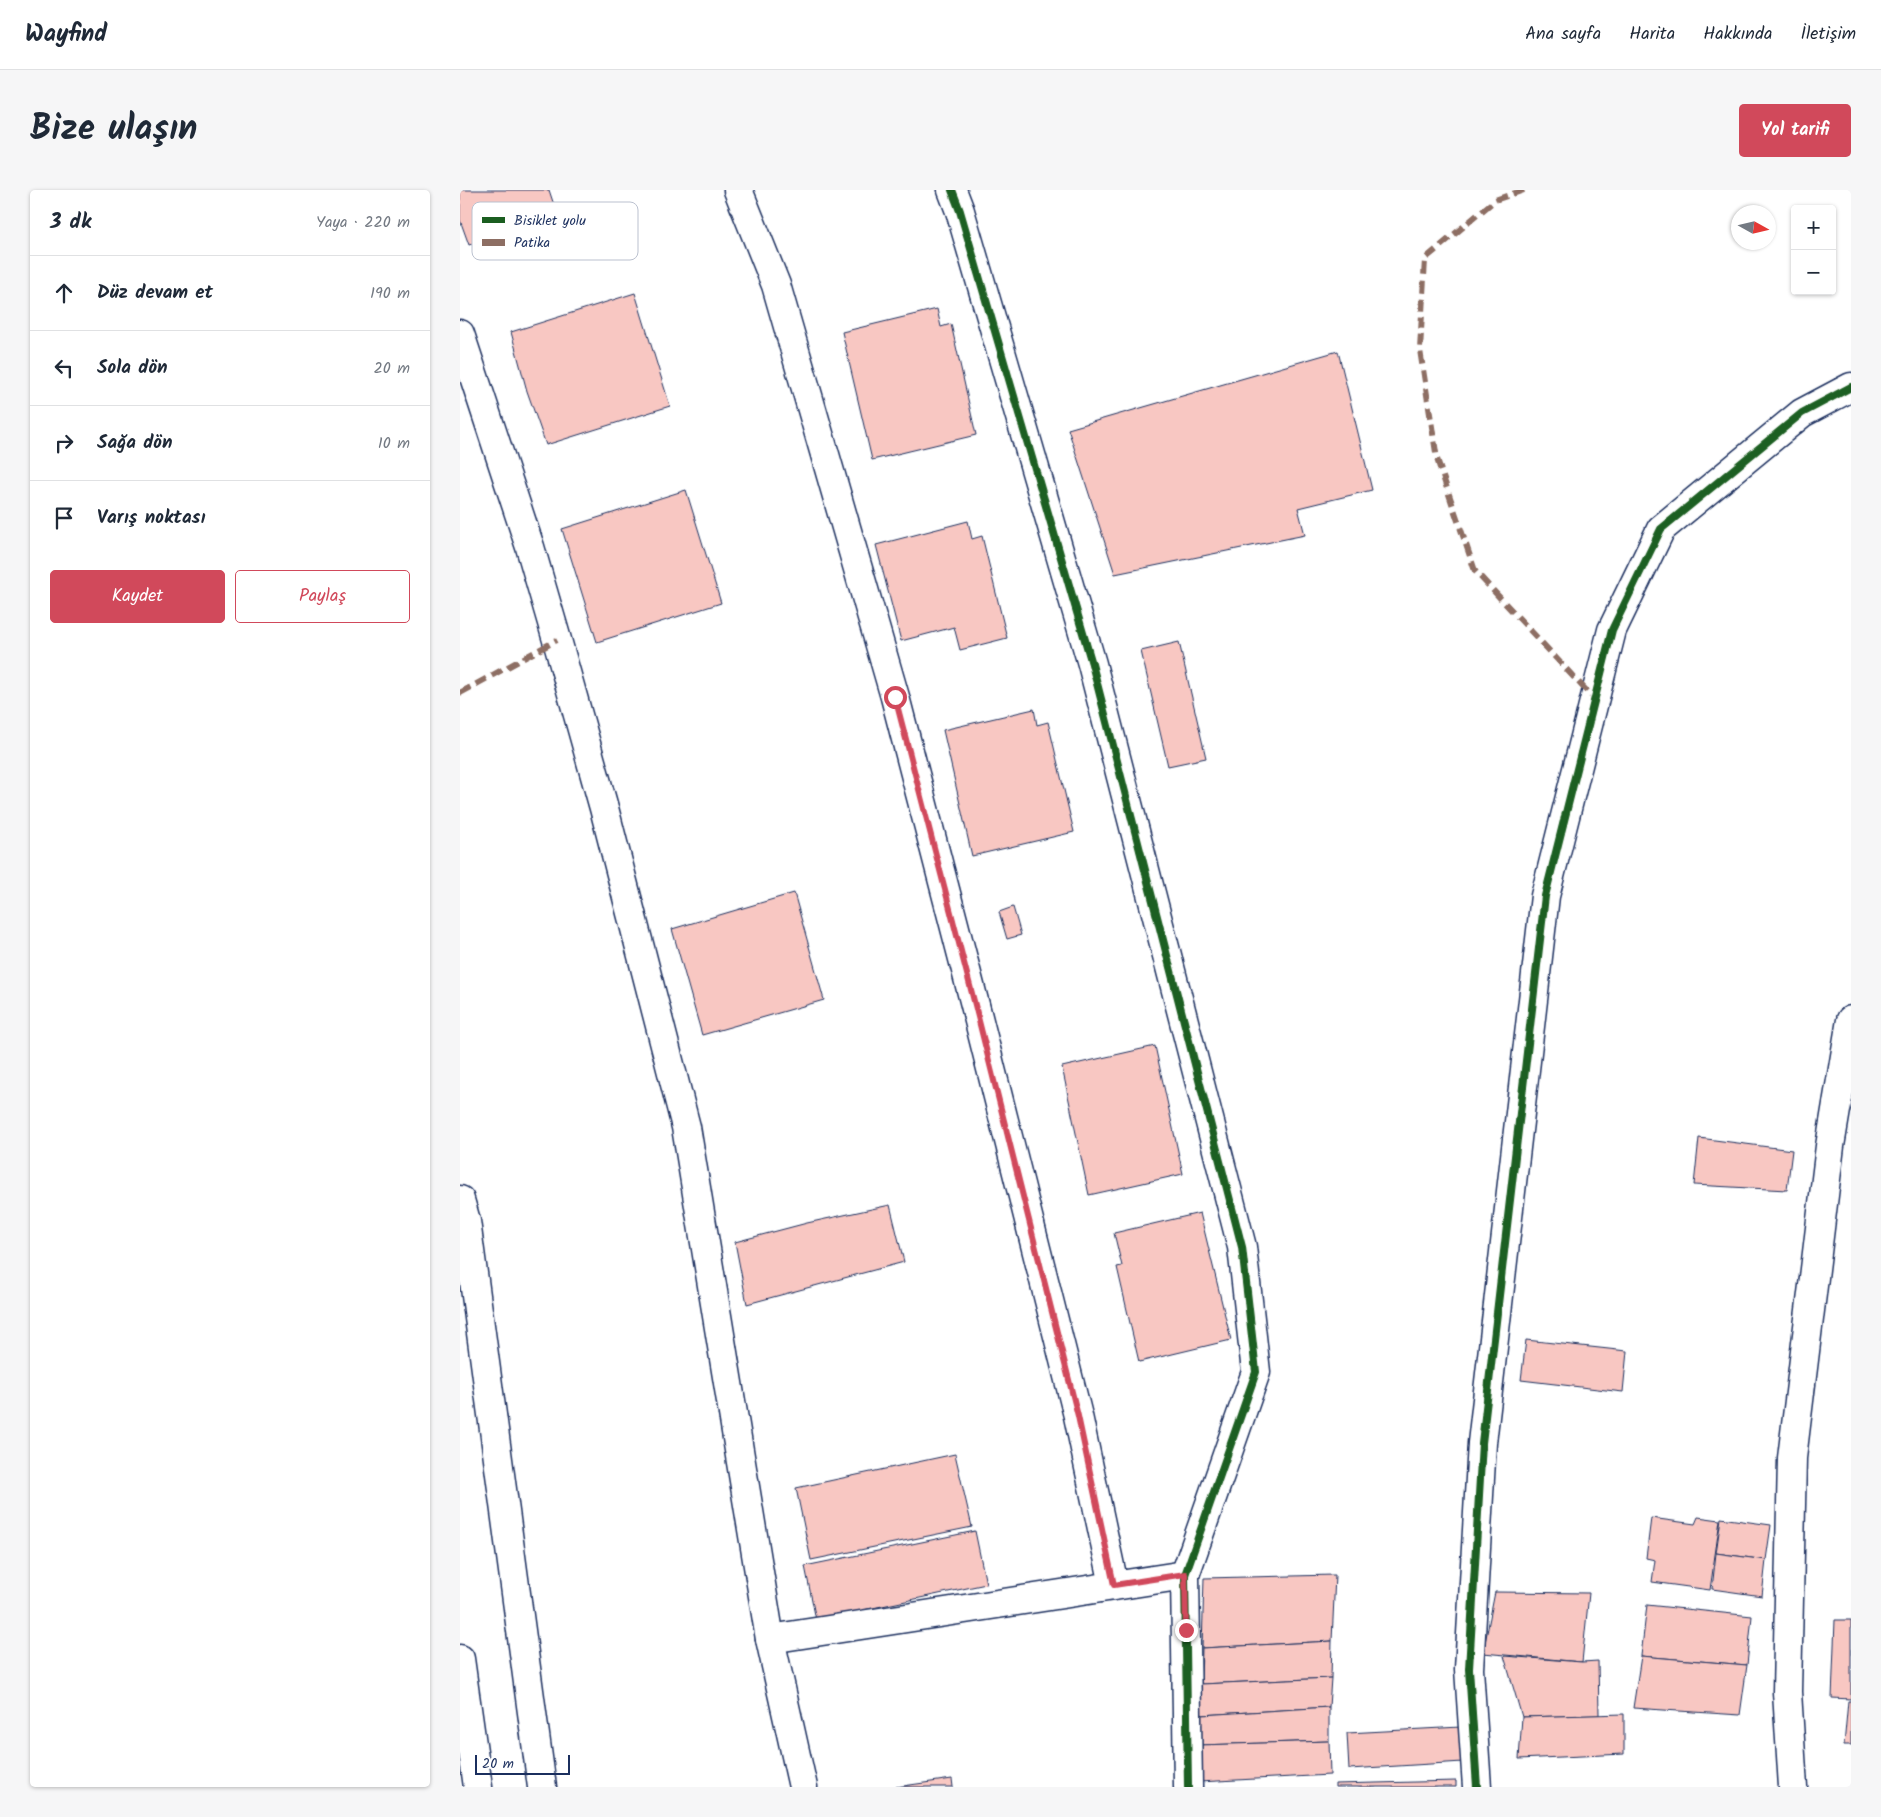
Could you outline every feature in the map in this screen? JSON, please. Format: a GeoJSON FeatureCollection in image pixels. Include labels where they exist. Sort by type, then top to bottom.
{"type":"FeatureCollection","features":[{"type":"Feature","properties":{"kind":"street"},"geometry":{"type":"LineString","coordinates":[[738,190],[776,285],[895,697],[975,1005],[1078,1416],[1114,1585]]}},
{"type":"Feature","properties":{"kind":"street"},"geometry":{"type":"LineString","coordinates":[[952,190],[960,211],[1092,664],[1242,1247],[1256,1372],[1185,1574],[1188,1787]]}},
{"type":"Feature","properties":{"kind":"street"},"geometry":{"type":"LineString","coordinates":[[460,334],[530,547],[562,659],[604,808],[686,1126],[770,1639],[804,1787]]}},
{"type":"Feature","properties":{"kind":"street"},"geometry":{"type":"LineString","coordinates":[[1476,1787],[1469,1669],[1482,1443],[1545,896],[1612,630],[1660,528],[1802,413],[1851,387]]}},
{"type":"Feature","properties":{"kind":"street"},"geometry":{"type":"LineString","coordinates":[[1793,1787],[1787,1692],[1792,1458],[1830,1146],[1851,1020]]}},
{"type":"Feature","properties":{"kind":"street"},"geometry":{"type":"LineString","coordinates":[[460,1200],[468,1231],[542,1787]]}},
{"type":"Feature","properties":{"kind":"street"},"geometry":{"type":"LineString","coordinates":[[770,1639],[1185,1574]]}},
{"type":"Feature","properties":{"kind":"street"},"geometry":{"type":"LineString","coordinates":[[460,1659],[478,1787]]}},
{"type":"Feature","properties":{"kind":"building"},"geometry":{"type":"Polygon","coordinates":[[[460,190],[549,190],[553,202],[472,202],[472,244],[469,245],[460,220],[460,190]]]}},
{"type":"Feature","properties":{"kind":"building"},"geometry":{"type":"Polygon","coordinates":[[[635,293],[670,406],[546,445],[527,391],[511,332],[635,293]]]}},
{"type":"Feature","properties":{"kind":"building"},"geometry":{"type":"Polygon","coordinates":[[[937,309],[941,327],[951,324],[976,435],[872,460],[842,332],[937,309]]]}},
{"type":"Feature","properties":{"kind":"building"},"geometry":{"type":"Polygon","coordinates":[[[1338,351],[1372,490],[1298,508],[1305,535],[1115,574],[1068,429],[1338,351]]]}},
{"type":"Feature","properties":{"kind":"building"},"geometry":{"type":"Polygon","coordinates":[[[686,490],[721,603],[597,642],[562,529],[686,490]]]}},
{"type":"Feature","properties":{"kind":"building"},"geometry":{"type":"Polygon","coordinates":[[[968,521],[972,539],[982,536],[1007,638],[960,650],[954,627],[901,641],[876,545],[968,521]]]}},
{"type":"Feature","properties":{"kind":"building"},"geometry":{"type":"Polygon","coordinates":[[[1179,642],[1206,758],[1168,766],[1141,651],[1179,642]]]}},
{"type":"Feature","properties":{"kind":"building"},"geometry":{"type":"Polygon","coordinates":[[[1034,709],[1037,725],[1048,722],[1074,832],[972,856],[943,730],[1034,709]]]}},
{"type":"Feature","properties":{"kind":"building"},"geometry":{"type":"Polygon","coordinates":[[[794,893],[824,1000],[702,1035],[672,929],[794,893]]]}},
{"type":"Feature","properties":{"kind":"building"},"geometry":{"type":"Polygon","coordinates":[[[1013,907],[1021,935],[1007,939],[999,912],[1013,907]]]}},
{"type":"Feature","properties":{"kind":"building"},"geometry":{"type":"Polygon","coordinates":[[[1155,1046],[1183,1174],[1089,1195],[1062,1067],[1155,1046]]]}},
{"type":"Feature","properties":{"kind":"building"},"geometry":{"type":"Polygon","coordinates":[[[1699,1138],[1792,1150],[1787,1190],[1694,1185],[1699,1138]]]}},
{"type":"Feature","properties":{"kind":"building"},"geometry":{"type":"Polygon","coordinates":[[[890,1205],[904,1262],[747,1304],[735,1242],[807,1223],[890,1205]]]}},
{"type":"Feature","properties":{"kind":"building"},"geometry":{"type":"Polygon","coordinates":[[[1200,1213],[1231,1340],[1139,1362],[1117,1267],[1122,1266],[1114,1233],[1200,1213]]]}},
{"type":"Feature","properties":{"kind":"building"},"geometry":{"type":"Polygon","coordinates":[[[1526,1340],[1627,1351],[1623,1392],[1521,1380],[1526,1340]]]}},
{"type":"Feature","properties":{"kind":"building"},"geometry":{"type":"Polygon","coordinates":[[[955,1454],[972,1527],[811,1560],[796,1488],[955,1454]]]}},
{"type":"Feature","properties":{"kind":"building"},"geometry":{"type":"Polygon","coordinates":[[[1698,1517],[1720,1520],[1710,1590],[1652,1582],[1655,1560],[1646,1558],[1651,1518],[1695,1524],[1698,1517]]]}},
{"type":"Feature","properties":{"kind":"building"},"geometry":{"type":"Polygon","coordinates":[[[1721,1518],[1771,1525],[1766,1560],[1716,1553],[1721,1518]]]}},
{"type":"Feature","properties":{"kind":"building"},"geometry":{"type":"Polygon","coordinates":[[[975,1531],[986,1584],[816,1620],[805,1566],[975,1531]]]}},
{"type":"Feature","properties":{"kind":"building"},"geometry":{"type":"Polygon","coordinates":[[[1716,1553],[1766,1560],[1762,1596],[1712,1589],[1716,1553]]]}},
{"type":"Feature","properties":{"kind":"building"},"geometry":{"type":"Polygon","coordinates":[[[1335,1575],[1332,1641],[1202,1648],[1204,1578],[1335,1575]]]}},
{"type":"Feature","properties":{"kind":"building"},"geometry":{"type":"Polygon","coordinates":[[[1495,1592],[1589,1593],[1582,1662],[1483,1653],[1495,1592]]]}},
{"type":"Feature","properties":{"kind":"building"},"geometry":{"type":"Polygon","coordinates":[[[1647,1605],[1752,1616],[1747,1665],[1641,1656],[1647,1605]]]}},
{"type":"Feature","properties":{"kind":"building"},"geometry":{"type":"Polygon","coordinates":[[[1835,1620],[1851,1620],[1851,1699],[1832,1698],[1835,1620]]]}},
{"type":"Feature","properties":{"kind":"building"},"geometry":{"type":"Polygon","coordinates":[[[1332,1641],[1331,1678],[1201,1684],[1202,1648],[1332,1641]]]}},
{"type":"Feature","properties":{"kind":"building"},"geometry":{"type":"Polygon","coordinates":[[[1504,1656],[1582,1662],[1598,1661],[1599,1715],[1522,1717],[1504,1656]]]}},
{"type":"Feature","properties":{"kind":"building"},"geometry":{"type":"Polygon","coordinates":[[[1641,1656],[1747,1665],[1740,1715],[1633,1708],[1641,1656]]]}},
{"type":"Feature","properties":{"kind":"building"},"geometry":{"type":"Polygon","coordinates":[[[1331,1678],[1329,1707],[1201,1715],[1201,1684],[1331,1678]]]}},
{"type":"Feature","properties":{"kind":"building"},"geometry":{"type":"Polygon","coordinates":[[[1848,1701],[1851,1701],[1851,1745],[1844,1745],[1848,1701]]]}},
{"type":"Feature","properties":{"kind":"building"},"geometry":{"type":"Polygon","coordinates":[[[1329,1707],[1329,1741],[1199,1745],[1201,1715],[1329,1707]]]}},
{"type":"Feature","properties":{"kind":"building"},"geometry":{"type":"Polygon","coordinates":[[[1624,1714],[1624,1754],[1519,1759],[1522,1717],[1624,1714]]]}},
{"type":"Feature","properties":{"kind":"building"},"geometry":{"type":"Polygon","coordinates":[[[1461,1727],[1463,1762],[1349,1769],[1347,1733],[1461,1727]]]}},
{"type":"Feature","properties":{"kind":"building"},"geometry":{"type":"Polygon","coordinates":[[[1329,1741],[1330,1775],[1199,1782],[1199,1745],[1329,1741]]]}},
{"type":"Feature","properties":{"kind":"building"},"geometry":{"type":"Polygon","coordinates":[[[952,1779],[953,1787],[896,1787],[952,1779]]]}},
{"type":"Feature","properties":{"kind":"building"},"geometry":{"type":"Polygon","coordinates":[[[1456,1781],[1456,1787],[1335,1787],[1335,1784],[1456,1781]]]}},
{"type":"Feature","properties":{"kind":"marked path"},"geometry":{"type":"LineString","coordinates":[[1524,190],[1495,200],[1425,259],[1420,350],[1437,459],[1475,571],[1595,700]]}},
{"type":"Feature","properties":{"kind":"marked path"},"geometry":{"type":"LineString","coordinates":[[460,693],[557,640]]}},
{"type":"Feature","properties":{"kind":"cycle path"},"geometry":{"type":"LineString","coordinates":[[952,190],[960,211],[1092,664],[1242,1247],[1256,1372],[1185,1575],[1188,1787]]}},
{"type":"Feature","properties":{"kind":"cycle path"},"geometry":{"type":"LineString","coordinates":[[1477,1787],[1469,1669],[1482,1443],[1545,896],[1612,630],[1661,529],[1802,413],[1851,387]]}},
{"type":"Feature","properties":{"kind":"route"},"geometry":{"type":"LineString","coordinates":[[895,697],[975,1005],[1078,1416],[1114,1585],[1185,1574],[1186,1630]]}}]}
